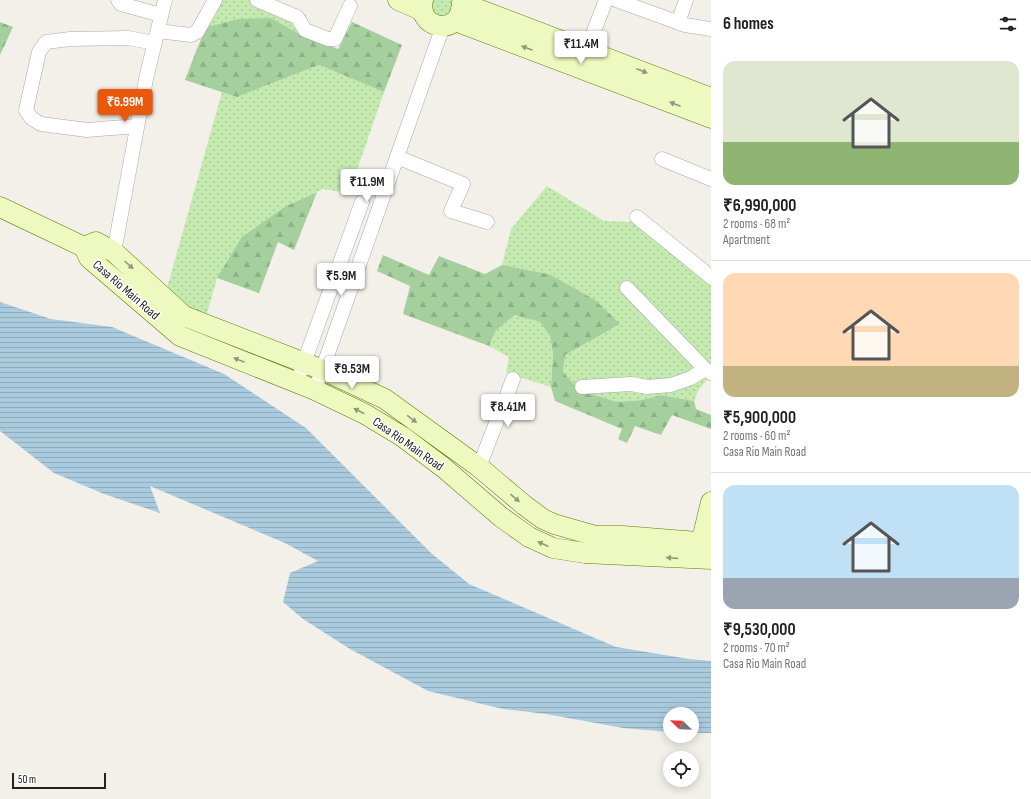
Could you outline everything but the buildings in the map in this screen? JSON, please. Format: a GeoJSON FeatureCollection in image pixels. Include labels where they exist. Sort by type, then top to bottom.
{"type":"FeatureCollection","features":[{"type":"Feature","properties":{"kind":"street"},"geometry":{"type":"LineString","coordinates":[[118,0],[121,4],[161,16]]}},
{"type":"Feature","properties":{"kind":"street"},"geometry":{"type":"LineString","coordinates":[[114,252],[137,126],[165,0]]}},
{"type":"Feature","properties":{"kind":"street"},"geometry":{"type":"LineString","coordinates":[[137,126],[87,130],[41,124],[31,118],[26,110],[39,52],[46,42],[70,39],[191,35],[197,32],[214,0]]}},
{"type":"Feature","properties":{"kind":"street"},"geometry":{"type":"LineString","coordinates":[[258,0],[298,17],[305,30],[328,39],[335,40],[350,6]]}},
{"type":"Feature","properties":{"kind":"street"},"geometry":{"type":"LineString","coordinates":[[398,0],[423,5],[428,20],[433,24],[455,12],[583,59],[711,98]]}},
{"type":"Feature","properties":{"kind":"street"},"geometry":{"type":"LineString","coordinates":[[583,59],[606,0]]}},
{"type":"Feature","properties":{"kind":"street"},"geometry":{"type":"LineString","coordinates":[[616,0],[678,23],[711,29]]}},
{"type":"Feature","properties":{"kind":"street"},"geometry":{"type":"LineString","coordinates":[[678,23],[686,0]]}},
{"type":"Feature","properties":{"kind":"street"},"geometry":{"type":"LineString","coordinates":[[315,390],[397,157],[455,12]]}},
{"type":"Feature","properties":{"kind":"street"},"geometry":{"type":"LineString","coordinates":[[583,59],[711,118]]}},
{"type":"Feature","properties":{"kind":"street"},"geometry":{"type":"LineString","coordinates":[[397,157],[463,184],[451,211],[487,222]]}},
{"type":"Feature","properties":{"kind":"street"},"geometry":{"type":"LineString","coordinates":[[662,159],[711,180]]}},
{"type":"Feature","properties":{"kind":"street"},"geometry":{"type":"LineString","coordinates":[[296,383],[362,202]]}},
{"type":"Feature","properties":{"kind":"street","name":"Casa Rio Main Road"},"geometry":{"type":"LineString","coordinates":[[0,207],[84,247],[89,258],[180,336],[315,390],[365,414],[403,437],[444,468],[501,517],[529,537],[553,548],[585,552],[705,551]]}},
{"type":"Feature","properties":{"kind":"street"},"geometry":{"type":"LineString","coordinates":[[637,217],[711,277]]}},
{"type":"Feature","properties":{"kind":"street","name":"Casa Rio Main Road"},"geometry":{"type":"LineString","coordinates":[[84,247],[96,242],[114,252],[184,316],[323,370],[385,399],[478,467],[543,519],[554,524],[596,536],[623,536],[705,551]]}},
{"type":"Feature","properties":{"kind":"street"},"geometry":{"type":"LineString","coordinates":[[582,387],[631,384],[647,387],[671,385],[691,378],[707,365],[627,288]]}},
{"type":"Feature","properties":{"kind":"street"},"geometry":{"type":"LineString","coordinates":[[478,467],[513,379]]}},
{"type":"Feature","properties":{"kind":"street"},"geometry":{"type":"LineString","coordinates":[[705,551],[711,502]]}},
{"type":"Feature","properties":{"kind":"green space"},"geometry":{"type":"Polygon","coordinates":[[[218,0],[273,0],[307,15],[298,33],[271,18],[207,27],[218,0]]]}},
{"type":"Feature","properties":{"kind":"green space"},"geometry":{"type":"Polygon","coordinates":[[[432,0],[452,0],[451,13],[442,18],[432,12],[432,0]]]}},
{"type":"Feature","properties":{"kind":"green space"},"geometry":{"type":"Polygon","coordinates":[[[271,18],[298,33],[338,49],[352,22],[402,45],[384,92],[319,65],[237,97],[185,80],[207,27],[239,19],[271,18]]]}},
{"type":"Feature","properties":{"kind":"green space"},"geometry":{"type":"Polygon","coordinates":[[[0,22],[13,27],[0,55],[0,22]]]}},
{"type":"Feature","properties":{"kind":"green space"},"geometry":{"type":"Polygon","coordinates":[[[319,65],[384,92],[349,193],[323,189],[286,206],[217,278],[206,317],[192,313],[167,288],[222,92],[237,97],[319,65]]]}},
{"type":"Feature","properties":{"kind":"green space"},"geometry":{"type":"Polygon","coordinates":[[[547,186],[604,221],[637,222],[711,286],[711,381],[707,380],[699,389],[694,401],[661,395],[642,400],[617,402],[579,390],[563,372],[565,355],[620,324],[549,274],[502,265],[511,229],[547,186]]]}},
{"type":"Feature","properties":{"kind":"green space"},"geometry":{"type":"Polygon","coordinates":[[[317,192],[294,250],[278,242],[259,293],[217,278],[242,237],[286,206],[317,192]]]}},
{"type":"Feature","properties":{"kind":"green space"},"geometry":{"type":"Polygon","coordinates":[[[383,255],[429,275],[439,256],[485,274],[502,265],[549,274],[595,300],[620,324],[565,355],[563,372],[579,390],[617,402],[642,400],[661,395],[694,401],[696,409],[711,415],[711,429],[672,415],[661,435],[635,426],[627,443],[618,439],[622,429],[555,401],[551,387],[553,354],[550,336],[540,322],[515,315],[496,330],[489,346],[403,314],[410,286],[377,271],[383,255]]]}},
{"type":"Feature","properties":{"kind":"green space"},"geometry":{"type":"Polygon","coordinates":[[[515,315],[540,322],[550,336],[553,354],[551,387],[506,373],[509,357],[489,346],[496,330],[515,315]]]}},
{"type":"Feature","properties":{"kind":"water"},"geometry":{"type":"Polygon","coordinates":[[[0,302],[51,319],[112,327],[224,374],[306,428],[431,553],[469,584],[616,647],[689,659],[711,661],[711,733],[699,733],[699,707],[663,707],[663,731],[623,728],[546,714],[503,709],[428,691],[350,649],[303,619],[283,602],[290,573],[318,561],[285,543],[150,486],[160,513],[104,494],[54,473],[0,431],[0,302]]]}}]}
